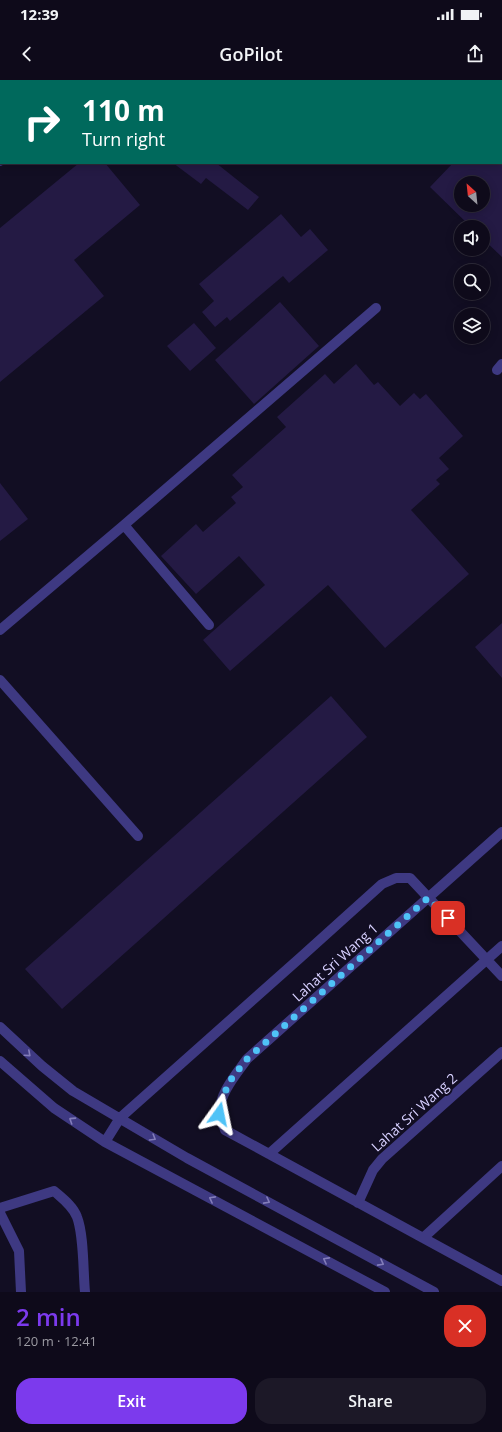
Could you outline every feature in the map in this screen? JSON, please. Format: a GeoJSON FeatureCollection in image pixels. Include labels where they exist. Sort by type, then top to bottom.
{"type":"FeatureCollection","features":[{"type":"Feature","properties":{"kind":"street"},"geometry":{"type":"LineString","coordinates":[[0,630],[376,308]]}},
{"type":"Feature","properties":{"kind":"street"},"geometry":{"type":"LineString","coordinates":[[124,525],[209,625]]}},
{"type":"Feature","properties":{"kind":"street"},"geometry":{"type":"LineString","coordinates":[[0,680],[138,836]]}},
{"type":"Feature","properties":{"kind":"street","name":"Lahat Sri Wang 1"},"geometry":{"type":"LineString","coordinates":[[269,1154],[225,1130],[219,1114],[221,1100],[232,1078],[247,1059],[502,832]]}},
{"type":"Feature","properties":{"kind":"street"},"geometry":{"type":"LineString","coordinates":[[105,1142],[120,1118],[382,884],[396,878],[410,878],[502,976]]}},
{"type":"Feature","properties":{"kind":"street"},"geometry":{"type":"LineString","coordinates":[[502,946],[269,1154],[502,1281]]}},
{"type":"Feature","properties":{"kind":"street"},"geometry":{"type":"LineString","coordinates":[[0,1027],[42,1066],[73,1091],[187,1158],[434,1292]]}},
{"type":"Feature","properties":{"kind":"street","name":"Lahat Sri Wang 2"},"geometry":{"type":"LineString","coordinates":[[358,1203],[374,1170],[382,1159],[502,1052]]}},
{"type":"Feature","properties":{"kind":"street"},"geometry":{"type":"LineString","coordinates":[[0,1061],[54,1108],[105,1142],[386,1292]]}},
{"type":"Feature","properties":{"kind":"street"},"geometry":{"type":"LineString","coordinates":[[423,1238],[502,1166]]}},
{"type":"Feature","properties":{"kind":"street"},"geometry":{"type":"LineString","coordinates":[[0,1208],[54,1191],[68,1203],[77,1216],[81,1237],[85,1292]]}},
{"type":"Feature","properties":{"kind":"street"},"geometry":{"type":"LineString","coordinates":[[0,1213],[19,1251],[21,1292]]}},
{"type":"Feature","properties":{"kind":"building"},"geometry":{"type":"Polygon","coordinates":[[[78,164],[106,164],[140,205],[74,260],[104,296],[0,382],[0,228],[78,164]]]}},
{"type":"Feature","properties":{"kind":"building"},"geometry":{"type":"Polygon","coordinates":[[[174,164],[217,164],[259,197],[248,210],[206,178],[201,184],[174,164]]]}},
{"type":"Feature","properties":{"kind":"building"},"geometry":{"type":"Polygon","coordinates":[[[452,164],[502,164],[502,257],[490,246],[490,220],[464,220],[456,212],[490,212],[490,176],[454,176],[454,210],[430,187],[452,164]]]}},
{"type":"Feature","properties":{"kind":"building"},"geometry":{"type":"Polygon","coordinates":[[[281,214],[301,237],[310,229],[328,250],[289,283],[283,276],[230,321],[227,317],[215,327],[202,312],[214,301],[199,284],[281,214]]]}},
{"type":"Feature","properties":{"kind":"building"},"geometry":{"type":"Polygon","coordinates":[[[280,302],[319,346],[254,404],[215,360],[280,302]]]}},
{"type":"Feature","properties":{"kind":"building"},"geometry":{"type":"Polygon","coordinates":[[[194,323],[216,348],[190,371],[167,346],[194,323]]]}},
{"type":"Feature","properties":{"kind":"building"},"geometry":{"type":"Polygon","coordinates":[[[356,364],[374,385],[378,382],[400,406],[414,393],[420,399],[426,394],[463,436],[439,458],[449,469],[436,480],[440,484],[411,510],[469,574],[385,648],[328,585],[230,671],[203,640],[265,585],[239,556],[196,594],[161,556],[196,524],[203,532],[236,503],[231,497],[243,487],[232,475],[286,427],[277,417],[325,374],[334,384],[356,364]]]}},
{"type":"Feature","properties":{"kind":"building"},"geometry":{"type":"Polygon","coordinates":[[[0,483],[28,519],[0,541],[0,483]]]}},
{"type":"Feature","properties":{"kind":"building"},"geometry":{"type":"Polygon","coordinates":[[[502,623],[502,678],[475,647],[502,623]]]}},
{"type":"Feature","properties":{"kind":"building"},"geometry":{"type":"Polygon","coordinates":[[[331,696],[367,737],[62,1009],[25,969],[331,696]]]}},
{"type":"Feature","properties":{"kind":"route"},"geometry":{"type":"LineString","coordinates":[[219,1114],[221,1100],[232,1078],[247,1059],[428,898],[448,918]]}}]}
